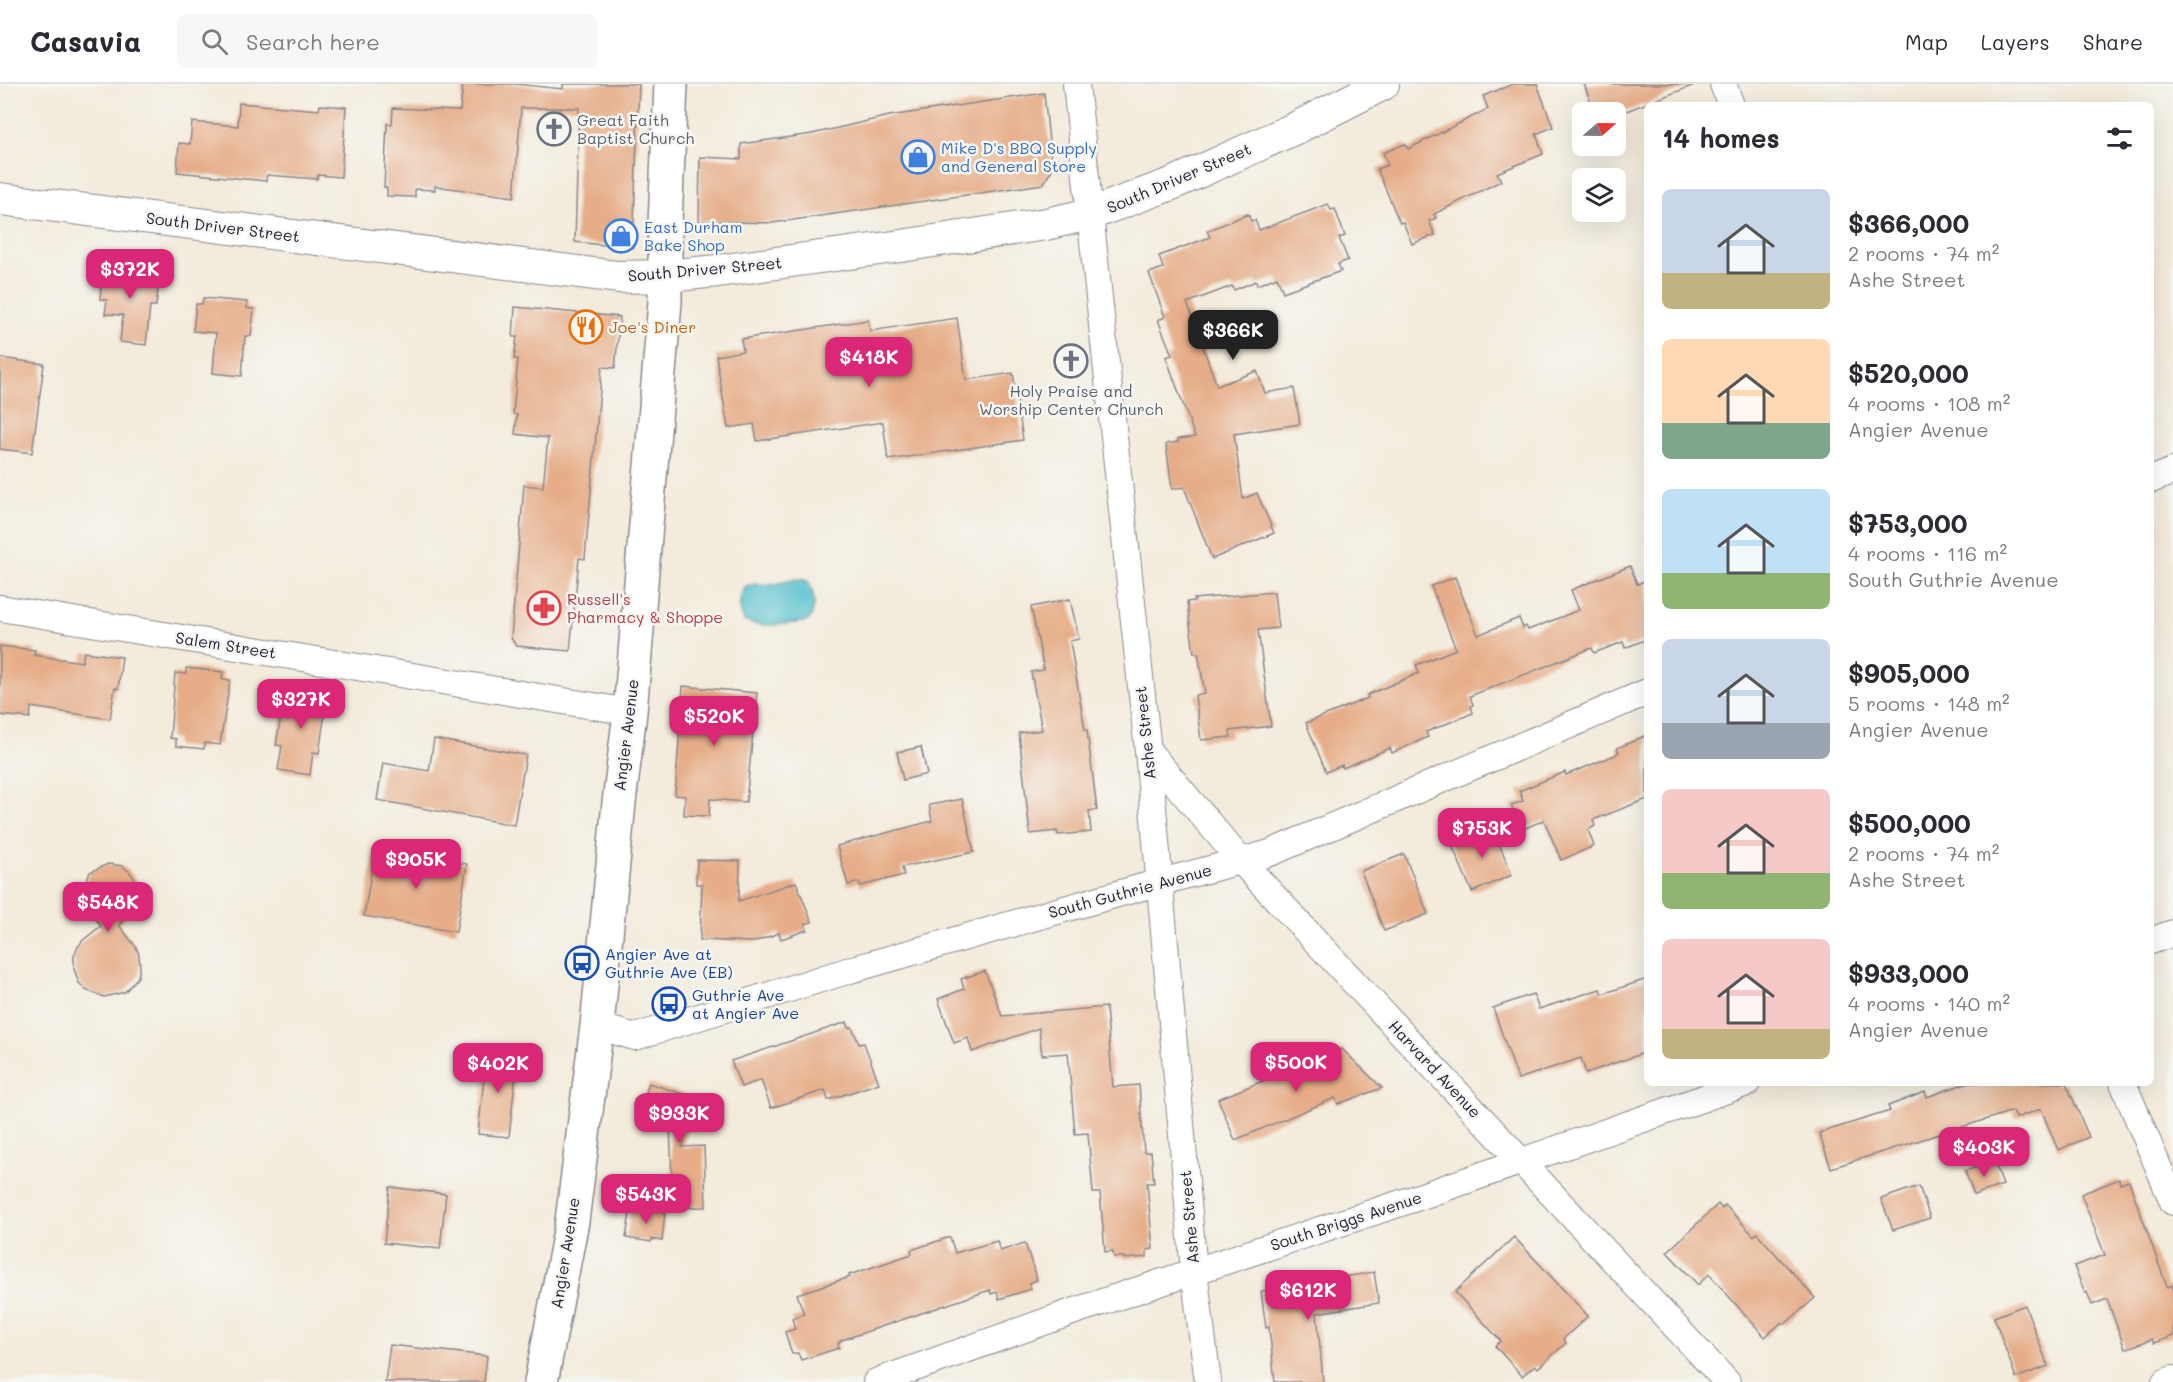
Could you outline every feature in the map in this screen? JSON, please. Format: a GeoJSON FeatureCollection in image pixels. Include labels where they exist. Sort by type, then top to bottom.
{"type":"FeatureCollection","features":[{"type":"Feature","properties":{"kind":"main road","name":"Angier Avenue"},"geometry":{"type":"LineString","coordinates":[[541,1382],[572,1221],[597,1026],[630,712],[648,517],[666,276],[665,224],[671,84]]}},
{"type":"Feature","properties":{"kind":"street","name":"Ashe Street"},"geometry":{"type":"LineString","coordinates":[[1076,84],[1148,751],[1194,1271],[1208,1382]]}},
{"type":"Feature","properties":{"kind":"street","name":"South Driver Street"},"geometry":{"type":"LineString","coordinates":[[0,199],[618,277],[666,276],[901,246],[1046,224],[1090,214],[1174,183],[1383,84]]}},
{"type":"Feature","properties":{"kind":"street"},"geometry":{"type":"LineString","coordinates":[[1723,84],[1730,102]]}},
{"type":"Feature","properties":{"kind":"street"},"geometry":{"type":"LineString","coordinates":[[2154,479],[2173,471]]}},
{"type":"Feature","properties":{"kind":"street","name":"Salem Street"},"geometry":{"type":"LineString","coordinates":[[0,608],[630,712]]}},
{"type":"Feature","properties":{"kind":"street","name":"South Guthrie Avenue"},"geometry":{"type":"LineString","coordinates":[[597,1026],[635,1037],[850,970],[1270,853],[1644,694]]}},
{"type":"Feature","properties":{"kind":"street","name":"Harvard Avenue"},"geometry":{"type":"LineString","coordinates":[[1148,751],[1241,861],[1727,1382]]}},
{"type":"Feature","properties":{"kind":"street"},"geometry":{"type":"LineString","coordinates":[[2154,940],[2173,933]]}},
{"type":"Feature","properties":{"kind":"street","name":"South Briggs Avenue"},"geometry":{"type":"LineString","coordinates":[[876,1382],[1072,1312],[1738,1086]]}},
{"type":"Feature","properties":{"kind":"street"},"geometry":{"type":"LineString","coordinates":[[2124,1086],[2173,1202]]}},
{"type":"Feature","properties":{"kind":"street"},"geometry":{"type":"LineString","coordinates":[[2165,1382],[2173,1379]]}},
{"type":"Feature","properties":{"kind":"water"},"geometry":{"type":"Polygon","coordinates":[[[797,579],[808,581],[812,591],[814,606],[808,621],[766,625],[744,621],[740,603],[746,586],[772,585],[797,579]]]}},
{"type":"Feature","properties":{"kind":"building"},"geometry":{"type":"Polygon","coordinates":[[[463,84],[515,84],[563,89],[563,84],[639,84],[633,248],[575,242],[579,108],[521,108],[514,197],[435,186],[435,190],[415,189],[415,197],[387,196],[387,188],[384,187],[387,124],[392,124],[393,108],[460,111],[463,84]]]}},
{"type":"Feature","properties":{"kind":"building"},"geometry":{"type":"Polygon","coordinates":[[[1513,84],[1537,84],[1553,127],[1536,134],[1543,154],[1497,173],[1501,181],[1434,214],[1436,218],[1429,221],[1435,235],[1412,244],[1403,222],[1400,223],[1377,169],[1388,165],[1383,153],[1405,144],[1408,149],[1488,109],[1483,96],[1513,84]]]}},
{"type":"Feature","properties":{"kind":"building"},"geometry":{"type":"Polygon","coordinates":[[[1584,84],[1692,84],[1692,86],[1650,102],[1644,102],[1644,104],[1626,111],[1626,102],[1591,102],[1584,84]]]}},
{"type":"Feature","properties":{"kind":"building"},"geometry":{"type":"Polygon","coordinates":[[[1044,93],[1052,170],[1043,184],[772,223],[699,221],[700,157],[741,159],[741,144],[812,134],[889,116],[1044,93]]]}},
{"type":"Feature","properties":{"kind":"building"},"geometry":{"type":"Polygon","coordinates":[[[239,103],[319,110],[320,105],[346,107],[341,177],[318,175],[317,179],[267,175],[266,181],[177,172],[179,143],[190,144],[192,122],[238,126],[239,103]]]}},
{"type":"Feature","properties":{"kind":"building"},"geometry":{"type":"Polygon","coordinates":[[[1328,204],[1331,210],[1335,209],[1345,236],[1339,238],[1348,260],[1338,264],[1341,271],[1283,292],[1277,277],[1257,285],[1256,281],[1234,290],[1232,286],[1187,303],[1217,386],[1257,371],[1265,393],[1294,388],[1300,424],[1234,434],[1243,499],[1257,493],[1274,533],[1212,559],[1184,487],[1172,489],[1166,444],[1178,442],[1178,439],[1195,437],[1166,357],[1172,355],[1158,320],[1165,317],[1149,273],[1163,268],[1159,256],[1210,237],[1207,231],[1248,214],[1251,221],[1255,220],[1259,230],[1328,204]]]}},
{"type":"Feature","properties":{"kind":"building"},"geometry":{"type":"Polygon","coordinates":[[[108,266],[155,271],[154,282],[159,282],[156,306],[150,306],[146,345],[120,342],[123,315],[105,314],[107,300],[100,299],[102,274],[106,274],[108,266]]]}},
{"type":"Feature","properties":{"kind":"building"},"geometry":{"type":"Polygon","coordinates":[[[203,298],[247,302],[247,308],[254,309],[251,336],[245,336],[242,376],[213,373],[216,333],[193,331],[196,304],[202,304],[203,298]]]}},
{"type":"Feature","properties":{"kind":"building"},"geometry":{"type":"Polygon","coordinates":[[[515,307],[620,317],[615,368],[602,367],[585,559],[579,558],[570,651],[516,646],[511,638],[524,485],[543,487],[548,438],[515,434],[517,415],[513,414],[518,359],[514,359],[517,337],[513,337],[515,307]]]}},
{"type":"Feature","properties":{"kind":"building"},"geometry":{"type":"Polygon","coordinates":[[[957,318],[966,380],[1013,373],[1023,440],[888,460],[883,422],[757,441],[754,424],[728,428],[716,356],[743,351],[741,339],[868,320],[870,331],[957,318]]]}},
{"type":"Feature","properties":{"kind":"building"},"geometry":{"type":"Polygon","coordinates":[[[0,358],[44,364],[32,453],[0,449],[0,358]]]}},
{"type":"Feature","properties":{"kind":"building"},"geometry":{"type":"Polygon","coordinates":[[[1630,566],[1637,584],[1644,581],[1644,640],[1625,648],[1623,642],[1594,653],[1592,648],[1470,696],[1473,713],[1426,732],[1428,737],[1392,753],[1390,748],[1343,768],[1342,765],[1326,772],[1306,723],[1368,698],[1367,695],[1419,673],[1416,665],[1456,649],[1431,586],[1455,577],[1478,635],[1519,618],[1523,628],[1526,626],[1528,630],[1579,610],[1571,590],[1630,566]]]}},
{"type":"Feature","properties":{"kind":"building"},"geometry":{"type":"Polygon","coordinates":[[[1274,592],[1278,628],[1258,630],[1271,726],[1230,731],[1231,737],[1201,740],[1195,695],[1205,693],[1198,653],[1194,653],[1187,602],[1195,601],[1194,599],[1274,592]]]}},
{"type":"Feature","properties":{"kind":"building"},"geometry":{"type":"Polygon","coordinates":[[[1070,599],[1079,639],[1070,641],[1085,730],[1087,730],[1097,810],[1089,811],[1091,832],[1058,835],[1057,831],[1030,834],[1019,733],[1042,730],[1031,672],[1044,670],[1031,607],[1070,599]]]}},
{"type":"Feature","properties":{"kind":"building"},"geometry":{"type":"Polygon","coordinates":[[[0,646],[35,650],[34,655],[82,662],[84,652],[122,657],[118,689],[115,688],[110,719],[31,707],[30,718],[0,715],[0,646]]]}},
{"type":"Feature","properties":{"kind":"building"},"geometry":{"type":"Polygon","coordinates":[[[186,668],[223,672],[222,679],[230,680],[220,745],[205,743],[204,749],[176,746],[176,739],[170,738],[175,673],[186,674],[186,668]]]}},
{"type":"Feature","properties":{"kind":"building"},"geometry":{"type":"Polygon","coordinates":[[[292,686],[323,692],[321,704],[326,706],[319,753],[313,752],[310,775],[278,770],[282,746],[276,745],[284,699],[289,699],[292,686]]]}},
{"type":"Feature","properties":{"kind":"building"},"geometry":{"type":"Polygon","coordinates":[[[683,686],[757,693],[746,802],[710,799],[709,816],[684,815],[685,796],[675,795],[683,686]]]}},
{"type":"Feature","properties":{"kind":"building"},"geometry":{"type":"Polygon","coordinates":[[[1644,736],[1644,800],[1593,820],[1595,826],[1588,830],[1594,846],[1561,860],[1544,820],[1521,830],[1511,805],[1523,801],[1519,791],[1615,755],[1619,752],[1617,748],[1644,736]]]}},
{"type":"Feature","properties":{"kind":"building"},"geometry":{"type":"Polygon","coordinates":[[[434,739],[526,755],[514,825],[377,800],[383,763],[429,771],[434,739]]]}},
{"type":"Feature","properties":{"kind":"building"},"geometry":{"type":"Polygon","coordinates":[[[921,747],[927,774],[903,780],[897,752],[921,747]]]}},
{"type":"Feature","properties":{"kind":"building"},"geometry":{"type":"Polygon","coordinates":[[[962,799],[974,852],[902,867],[904,875],[860,886],[859,882],[848,885],[837,846],[932,821],[929,805],[962,799]]]}},
{"type":"Feature","properties":{"kind":"building"},"geometry":{"type":"Polygon","coordinates":[[[1492,826],[1512,875],[1472,892],[1451,843],[1492,826]]]}},
{"type":"Feature","properties":{"kind":"building"},"geometry":{"type":"Polygon","coordinates":[[[375,848],[467,864],[456,932],[364,916],[375,848]]]}},
{"type":"Feature","properties":{"kind":"building"},"geometry":{"type":"Polygon","coordinates":[[[1404,854],[1428,914],[1384,931],[1361,871],[1404,854]]]}},
{"type":"Feature","properties":{"kind":"building"},"geometry":{"type":"Polygon","coordinates":[[[697,860],[740,861],[739,901],[796,882],[812,922],[805,924],[807,930],[781,939],[779,933],[754,942],[700,940],[702,884],[696,884],[697,860]]]}},
{"type":"Feature","properties":{"kind":"building"},"geometry":{"type":"Polygon","coordinates":[[[108,864],[122,866],[137,882],[139,894],[137,903],[119,925],[136,947],[140,967],[138,977],[125,992],[104,997],[86,990],[79,983],[74,969],[74,956],[83,940],[101,926],[85,905],[83,887],[90,872],[108,864]]]}},
{"type":"Feature","properties":{"kind":"building"},"geometry":{"type":"Polygon","coordinates":[[[985,971],[1002,1016],[1106,1007],[1113,1087],[1139,1085],[1144,1152],[1151,1152],[1154,1183],[1147,1183],[1153,1249],[1147,1250],[1147,1257],[1124,1259],[1124,1257],[1114,1257],[1113,1251],[1105,1252],[1100,1193],[1093,1193],[1088,1133],[1075,1134],[1068,1053],[1042,1055],[1039,1028],[972,1052],[968,1038],[954,1043],[938,999],[964,989],[961,979],[985,971]]]}},
{"type":"Feature","properties":{"kind":"building"},"geometry":{"type":"Polygon","coordinates":[[[1644,980],[1644,1053],[1586,1073],[1581,1058],[1518,1079],[1493,1008],[1533,994],[1539,1009],[1600,989],[1602,994],[1644,980]]]}},
{"type":"Feature","properties":{"kind":"building"},"geometry":{"type":"Polygon","coordinates":[[[847,1022],[849,1028],[852,1027],[859,1044],[864,1043],[879,1083],[828,1100],[825,1090],[771,1108],[761,1080],[741,1087],[731,1061],[847,1022]]]}},
{"type":"Feature","properties":{"kind":"building"},"geometry":{"type":"Polygon","coordinates":[[[1342,1049],[1382,1088],[1338,1104],[1335,1098],[1235,1140],[1218,1099],[1342,1049]]]}},
{"type":"Feature","properties":{"kind":"building"},"geometry":{"type":"Polygon","coordinates":[[[487,1051],[518,1054],[509,1137],[478,1134],[487,1051]]]}},
{"type":"Feature","properties":{"kind":"building"},"geometry":{"type":"Polygon","coordinates":[[[649,1083],[698,1099],[682,1147],[704,1146],[706,1207],[673,1208],[670,1124],[639,1114],[649,1083]]]}},
{"type":"Feature","properties":{"kind":"building"},"geometry":{"type":"Polygon","coordinates":[[[1958,1086],[2067,1086],[2089,1137],[2058,1150],[2041,1109],[2016,1118],[2013,1111],[1831,1168],[1819,1133],[1890,1111],[1888,1106],[1925,1092],[1927,1097],[1958,1086]]]}},
{"type":"Feature","properties":{"kind":"building"},"geometry":{"type":"Polygon","coordinates":[[[1994,1161],[2003,1185],[1974,1195],[1965,1171],[1994,1161]]]}},
{"type":"Feature","properties":{"kind":"building"},"geometry":{"type":"Polygon","coordinates":[[[2119,1179],[2120,1184],[2129,1181],[2167,1287],[2173,1285],[2173,1336],[2154,1343],[2152,1339],[2125,1349],[2107,1299],[2092,1305],[2074,1266],[2105,1255],[2081,1194],[2119,1179]]]}},
{"type":"Feature","properties":{"kind":"building"},"geometry":{"type":"Polygon","coordinates":[[[1919,1186],[1930,1218],[1893,1230],[1881,1199],[1919,1186]]]}},
{"type":"Feature","properties":{"kind":"building"},"geometry":{"type":"Polygon","coordinates":[[[390,1187],[446,1194],[440,1249],[384,1243],[390,1187]]]}},
{"type":"Feature","properties":{"kind":"building"},"geometry":{"type":"Polygon","coordinates":[[[1718,1204],[1722,1209],[1725,1205],[1754,1236],[1757,1233],[1815,1298],[1785,1324],[1782,1322],[1765,1337],[1709,1274],[1698,1285],[1667,1252],[1718,1204]]]}},
{"type":"Feature","properties":{"kind":"building"},"geometry":{"type":"Polygon","coordinates":[[[631,1207],[665,1212],[662,1241],[652,1239],[651,1242],[626,1238],[631,1207]]]}},
{"type":"Feature","properties":{"kind":"building"},"geometry":{"type":"Polygon","coordinates":[[[950,1237],[955,1253],[997,1241],[1000,1251],[1025,1243],[1037,1280],[1029,1283],[1031,1289],[999,1299],[997,1292],[991,1294],[990,1290],[842,1340],[838,1343],[839,1348],[801,1360],[798,1353],[792,1354],[785,1332],[795,1329],[792,1318],[804,1314],[797,1294],[912,1254],[911,1250],[950,1237]]]}},
{"type":"Feature","properties":{"kind":"building"},"geometry":{"type":"Polygon","coordinates":[[[1514,1237],[1588,1316],[1563,1339],[1566,1343],[1538,1368],[1535,1365],[1522,1376],[1495,1346],[1501,1341],[1455,1292],[1514,1237]]]}},
{"type":"Feature","properties":{"kind":"building"},"geometry":{"type":"Polygon","coordinates":[[[1374,1272],[1379,1303],[1317,1313],[1323,1382],[1275,1382],[1269,1327],[1266,1328],[1261,1291],[1267,1290],[1266,1286],[1313,1282],[1374,1272]]]}},
{"type":"Feature","properties":{"kind":"building"},"geometry":{"type":"Polygon","coordinates":[[[2025,1305],[2048,1366],[2016,1378],[1994,1317],[2025,1305]]]}},
{"type":"Feature","properties":{"kind":"building"},"geometry":{"type":"Polygon","coordinates":[[[390,1345],[487,1356],[484,1382],[385,1382],[390,1345]]]}},
{"type":"Feature","properties":{"kind":"place","name":"Great Faith Baptist Church"},"geometry":{"type":"Point","coordinates":[554,129]}},
{"type":"Feature","properties":{"kind":"place","name":"Mike D's BBQ Supply and General Store"},"geometry":{"type":"Point","coordinates":[918,157]}},
{"type":"Feature","properties":{"kind":"place","name":"East Durham Bake Shop"},"geometry":{"type":"Point","coordinates":[621,236]}},
{"type":"Feature","properties":{"kind":"place","name":"Joe's Diner"},"geometry":{"type":"Point","coordinates":[586,327]}},
{"type":"Feature","properties":{"kind":"place","name":"Holy Praise and Worship Center Church"},"geometry":{"type":"Point","coordinates":[1071,361]}},
{"type":"Feature","properties":{"kind":"place","name":"Russell's Pharmacy & Shoppe"},"geometry":{"type":"Point","coordinates":[544,608]}},
{"type":"Feature","properties":{"kind":"place","name":"Angier Ave at Guthrie Ave (EB)"},"geometry":{"type":"Point","coordinates":[582,963]}},
{"type":"Feature","properties":{"kind":"place","name":"Guthrie Ave at Angier Ave"},"geometry":{"type":"Point","coordinates":[669,1004]}}]}
